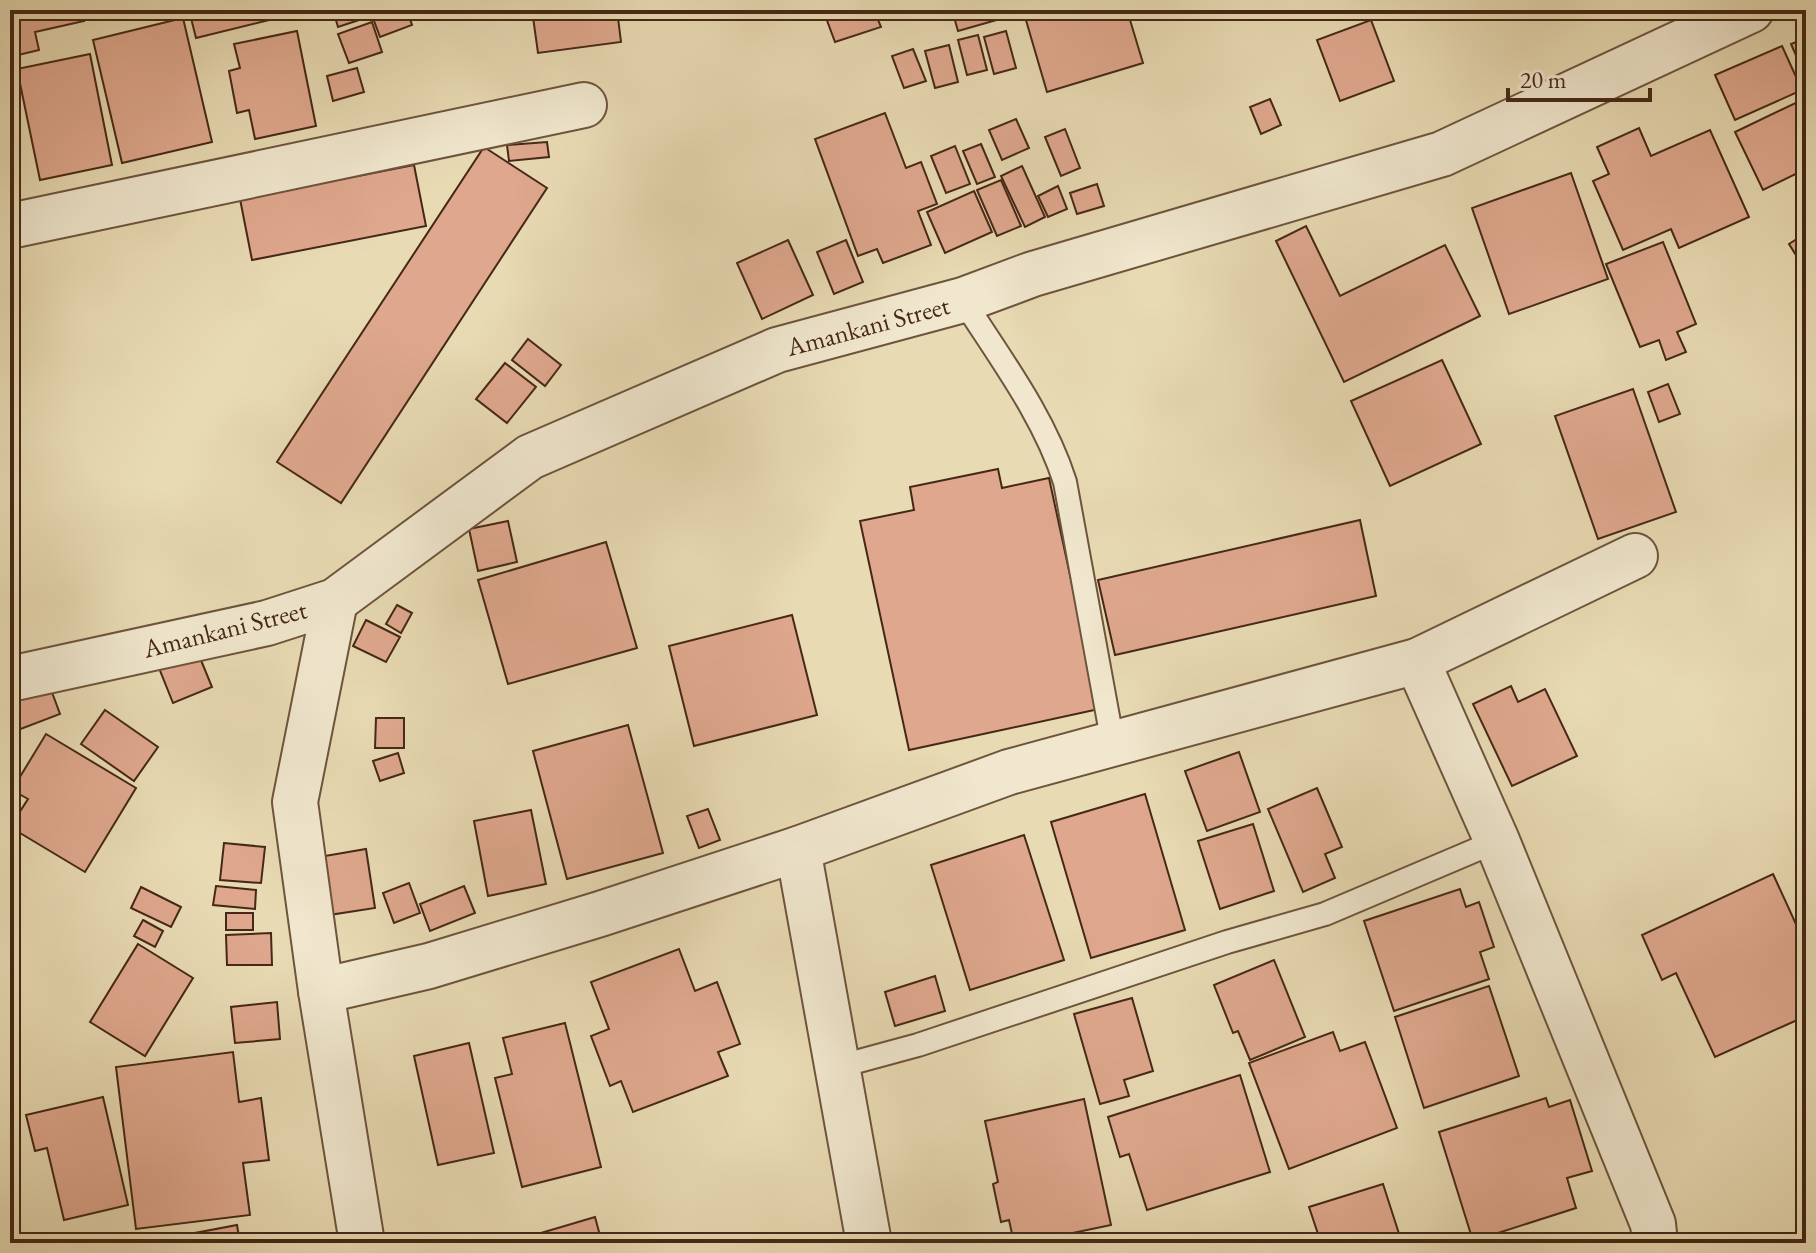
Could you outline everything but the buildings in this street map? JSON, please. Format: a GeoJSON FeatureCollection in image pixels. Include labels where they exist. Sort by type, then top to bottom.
{"type":"FeatureCollection","features":[{"type":"Feature","properties":{"kind":"street","name":"Amankani Street"},"geometry":{"type":"LineString","coordinates":[[10,679],[267,623],[335,601],[530,457],[777,350],[963,300],[1033,274],[1442,154],[1751,10]]}},
{"type":"Feature","properties":{"kind":"street"},"geometry":{"type":"LineString","coordinates":[[10,226],[584,105]]}},
{"type":"Feature","properties":{"kind":"street"},"geometry":{"type":"LineString","coordinates":[[321,991],[429,966],[798,849],[1009,772],[1417,661],[1635,556]]}},
{"type":"Feature","properties":{"kind":"street"},"geometry":{"type":"LineString","coordinates":[[335,601],[295,802],[321,991],[362,1243]]}},
{"type":"Feature","properties":{"kind":"street"},"geometry":{"type":"LineString","coordinates":[[1417,661],[1497,841],[1653,1224],[1655,1243]]}},
{"type":"Feature","properties":{"kind":"street"},"geometry":{"type":"LineString","coordinates":[[798,849],[869,1243]]}},
{"type":"Feature","properties":{"kind":"lane"},"geometry":{"type":"LineString","coordinates":[[963,300],[1019,388],[1057,457],[1065,482],[1113,744]]}},
{"type":"Feature","properties":{"kind":"lane"},"geometry":{"type":"LineString","coordinates":[[837,1067],[918,1045],[1227,942],[1325,914],[1497,841]]}}]}
